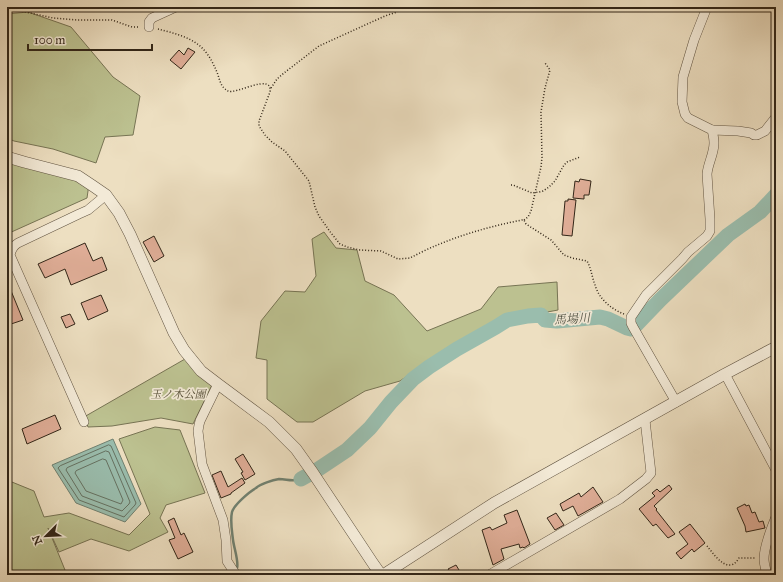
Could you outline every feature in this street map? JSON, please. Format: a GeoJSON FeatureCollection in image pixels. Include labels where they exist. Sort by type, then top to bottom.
{"type":"FeatureCollection","features":[{"type":"Feature","properties":{"kind":"street"},"geometry":{"type":"LineString","coordinates":[[149,27],[149,22],[152,18],[176,7]]}},
{"type":"Feature","properties":{"kind":"street"},"geometry":{"type":"LineString","coordinates":[[707,7],[694,40],[683,77],[682,102],[685,114],[688,118],[712,130],[738,131],[751,133],[754,135],[765,131],[776,117]]}},
{"type":"Feature","properties":{"kind":"street"},"geometry":{"type":"LineString","coordinates":[[676,402],[633,327],[631,317],[646,295],[688,252],[704,240],[710,231],[707,174],[714,143],[712,130]]}},
{"type":"Feature","properties":{"kind":"street"},"geometry":{"type":"LineString","coordinates":[[7,157],[78,176],[106,196],[119,213],[174,333],[184,350],[201,371],[269,422],[296,449],[382,575],[494,503],[776,347]]}},
{"type":"Feature","properties":{"kind":"street"},"geometry":{"type":"LineString","coordinates":[[84,422],[10,255],[14,245],[88,210],[106,196]]}},
{"type":"Feature","properties":{"kind":"street"},"geometry":{"type":"LineString","coordinates":[[725,374],[776,470]]}},
{"type":"Feature","properties":{"kind":"street"},"geometry":{"type":"LineString","coordinates":[[218,384],[199,425],[198,431],[202,464],[223,520],[227,561],[236,575]]}},
{"type":"Feature","properties":{"kind":"street"},"geometry":{"type":"LineString","coordinates":[[489,575],[620,499],[646,480],[651,473],[645,420]]}},
{"type":"Feature","properties":{"kind":"street"},"geometry":{"type":"LineString","coordinates":[[767,575],[764,564],[764,555],[776,517]]}},
{"type":"Feature","properties":{"kind":"path"},"geometry":{"type":"LineString","coordinates":[[404,7],[397,12],[319,46],[284,73],[277,79],[271,89],[259,121],[259,126],[265,135],[285,151],[309,181],[315,208],[319,216],[334,237],[344,246],[360,250],[381,251],[398,259],[406,259],[435,246],[480,230],[500,224],[524,220],[528,217],[531,211],[542,157],[541,112],[550,70],[545,63]]}},
{"type":"Feature","properties":{"kind":"path"},"geometry":{"type":"LineString","coordinates":[[7,11],[21,11],[53,18],[112,20],[132,27],[149,27],[177,34],[194,42],[203,49],[214,65],[223,87],[229,91],[236,91],[259,83],[269,85],[271,89]]}},
{"type":"Feature","properties":{"kind":"path"},"geometry":{"type":"LineString","coordinates":[[511,185],[532,193],[546,190],[555,181],[567,162],[580,157]]}},
{"type":"Feature","properties":{"kind":"path"},"geometry":{"type":"LineString","coordinates":[[524,220],[526,224],[551,240],[564,255],[587,261],[599,294],[615,311],[631,317]]}},
{"type":"Feature","properties":{"kind":"path"},"geometry":{"type":"LineString","coordinates":[[707,546],[723,563],[732,565],[739,558],[755,558],[764,555]]}},
{"type":"Feature","properties":{"kind":"green space"},"geometry":{"type":"Polygon","coordinates":[[[28,12],[71,27],[113,77],[140,96],[133,135],[105,137],[96,163],[53,149],[14,141],[7,138],[7,14],[28,12]]]}},
{"type":"Feature","properties":{"kind":"green space"},"geometry":{"type":"Polygon","coordinates":[[[7,162],[89,184],[87,198],[7,234],[7,162]]]}},
{"type":"Feature","properties":{"kind":"green space"},"geometry":{"type":"Polygon","coordinates":[[[324,232],[336,248],[357,250],[365,281],[394,295],[427,331],[481,309],[498,287],[557,282],[558,310],[499,321],[441,352],[400,381],[365,391],[313,422],[297,422],[267,399],[267,360],[256,358],[261,321],[285,291],[305,292],[316,276],[312,239],[324,232]]]}},
{"type":"Feature","properties":{"kind":"green space","name":"玉ノ木公園"},"geometry":{"type":"Polygon","coordinates":[[[185,359],[212,385],[193,424],[161,418],[112,426],[88,427],[84,417],[185,359]]]}},
{"type":"Feature","properties":{"kind":"green space"},"geometry":{"type":"Polygon","coordinates":[[[155,427],[180,430],[205,493],[166,505],[160,518],[168,532],[129,551],[91,539],[59,552],[48,528],[67,575],[7,575],[7,480],[34,491],[44,517],[69,513],[129,535],[150,514],[119,439],[155,427]]]}},
{"type":"Feature","properties":{"kind":"water"},"geometry":{"type":"Polygon","coordinates":[[[113,439],[141,504],[125,522],[76,503],[52,465],[113,439]]]}},
{"type":"Feature","properties":{"kind":"building"},"geometry":{"type":"Polygon","coordinates":[[[188,48],[195,52],[181,69],[170,60],[179,50],[184,55],[188,48]]]}},
{"type":"Feature","properties":{"kind":"building"},"geometry":{"type":"Polygon","coordinates":[[[580,179],[591,181],[589,195],[584,195],[584,199],[573,198],[575,181],[579,182],[580,179]]]}},
{"type":"Feature","properties":{"kind":"building"},"geometry":{"type":"Polygon","coordinates":[[[568,199],[576,200],[572,236],[562,235],[565,201],[568,201],[568,199]]]}},
{"type":"Feature","properties":{"kind":"building"},"geometry":{"type":"Polygon","coordinates":[[[154,236],[164,256],[154,262],[143,242],[154,236]]]}},
{"type":"Feature","properties":{"kind":"building"},"geometry":{"type":"Polygon","coordinates":[[[85,243],[93,261],[102,257],[107,270],[71,285],[65,269],[45,278],[38,264],[85,243]]]}},
{"type":"Feature","properties":{"kind":"building"},"geometry":{"type":"Polygon","coordinates":[[[7,281],[23,320],[11,324],[7,315],[7,281]]]}},
{"type":"Feature","properties":{"kind":"building"},"geometry":{"type":"Polygon","coordinates":[[[101,295],[108,311],[88,320],[81,303],[101,295]]]}},
{"type":"Feature","properties":{"kind":"building"},"geometry":{"type":"Polygon","coordinates":[[[70,314],[75,324],[66,328],[61,317],[70,314]]]}},
{"type":"Feature","properties":{"kind":"building"},"geometry":{"type":"Polygon","coordinates":[[[55,415],[61,429],[27,444],[22,429],[55,415]]]}},
{"type":"Feature","properties":{"kind":"building"},"geometry":{"type":"Polygon","coordinates":[[[243,454],[255,474],[245,480],[241,473],[243,472],[235,459],[243,454]]]}},
{"type":"Feature","properties":{"kind":"building"},"geometry":{"type":"Polygon","coordinates":[[[221,471],[228,487],[242,478],[245,483],[231,494],[221,498],[212,475],[221,471]]]}},
{"type":"Feature","properties":{"kind":"building"},"geometry":{"type":"Polygon","coordinates":[[[669,485],[672,489],[654,506],[675,534],[668,538],[656,524],[653,526],[639,509],[655,496],[652,493],[657,489],[660,492],[669,485]]]}},
{"type":"Feature","properties":{"kind":"building"},"geometry":{"type":"Polygon","coordinates":[[[593,487],[603,502],[578,516],[573,506],[563,511],[560,504],[579,493],[581,497],[593,487]]]}},
{"type":"Feature","properties":{"kind":"building"},"geometry":{"type":"Polygon","coordinates":[[[745,504],[746,506],[749,505],[752,513],[755,512],[759,522],[763,521],[765,528],[746,532],[737,508],[745,504]]]}},
{"type":"Feature","properties":{"kind":"building"},"geometry":{"type":"Polygon","coordinates":[[[517,510],[530,544],[524,548],[520,548],[519,544],[501,549],[504,559],[493,565],[482,530],[490,527],[492,530],[507,523],[504,515],[517,510]]]}},
{"type":"Feature","properties":{"kind":"building"},"geometry":{"type":"Polygon","coordinates":[[[556,513],[564,525],[555,530],[547,518],[556,513]]]}},
{"type":"Feature","properties":{"kind":"building"},"geometry":{"type":"Polygon","coordinates":[[[174,518],[181,535],[184,533],[193,552],[178,559],[169,540],[175,538],[168,521],[174,518]]]}},
{"type":"Feature","properties":{"kind":"building"},"geometry":{"type":"Polygon","coordinates":[[[690,524],[705,543],[694,552],[692,549],[681,559],[676,553],[688,544],[679,532],[690,524]]]}},
{"type":"Feature","properties":{"kind":"building"},"geometry":{"type":"Polygon","coordinates":[[[456,565],[462,575],[452,575],[448,569],[456,565]]]}},
{"type":"Feature","properties":{"kind":"waterway","name":"馬場川"},"geometry":{"type":"LineString","coordinates":[[301,479],[347,450],[370,428],[391,402],[413,379],[457,349],[507,320],[541,315],[545,320],[557,321],[600,317],[631,329],[728,235],[760,212],[776,195]]}},
{"type":"Feature","properties":{"kind":"waterway"},"geometry":{"type":"LineString","coordinates":[[237,568],[231,522],[233,509],[250,492],[263,484],[279,479],[301,479]]}},
{"type":"Feature","properties":{"kind":"waterway"},"geometry":{"type":"LineString","coordinates":[[207,575],[230,571]]}}]}
